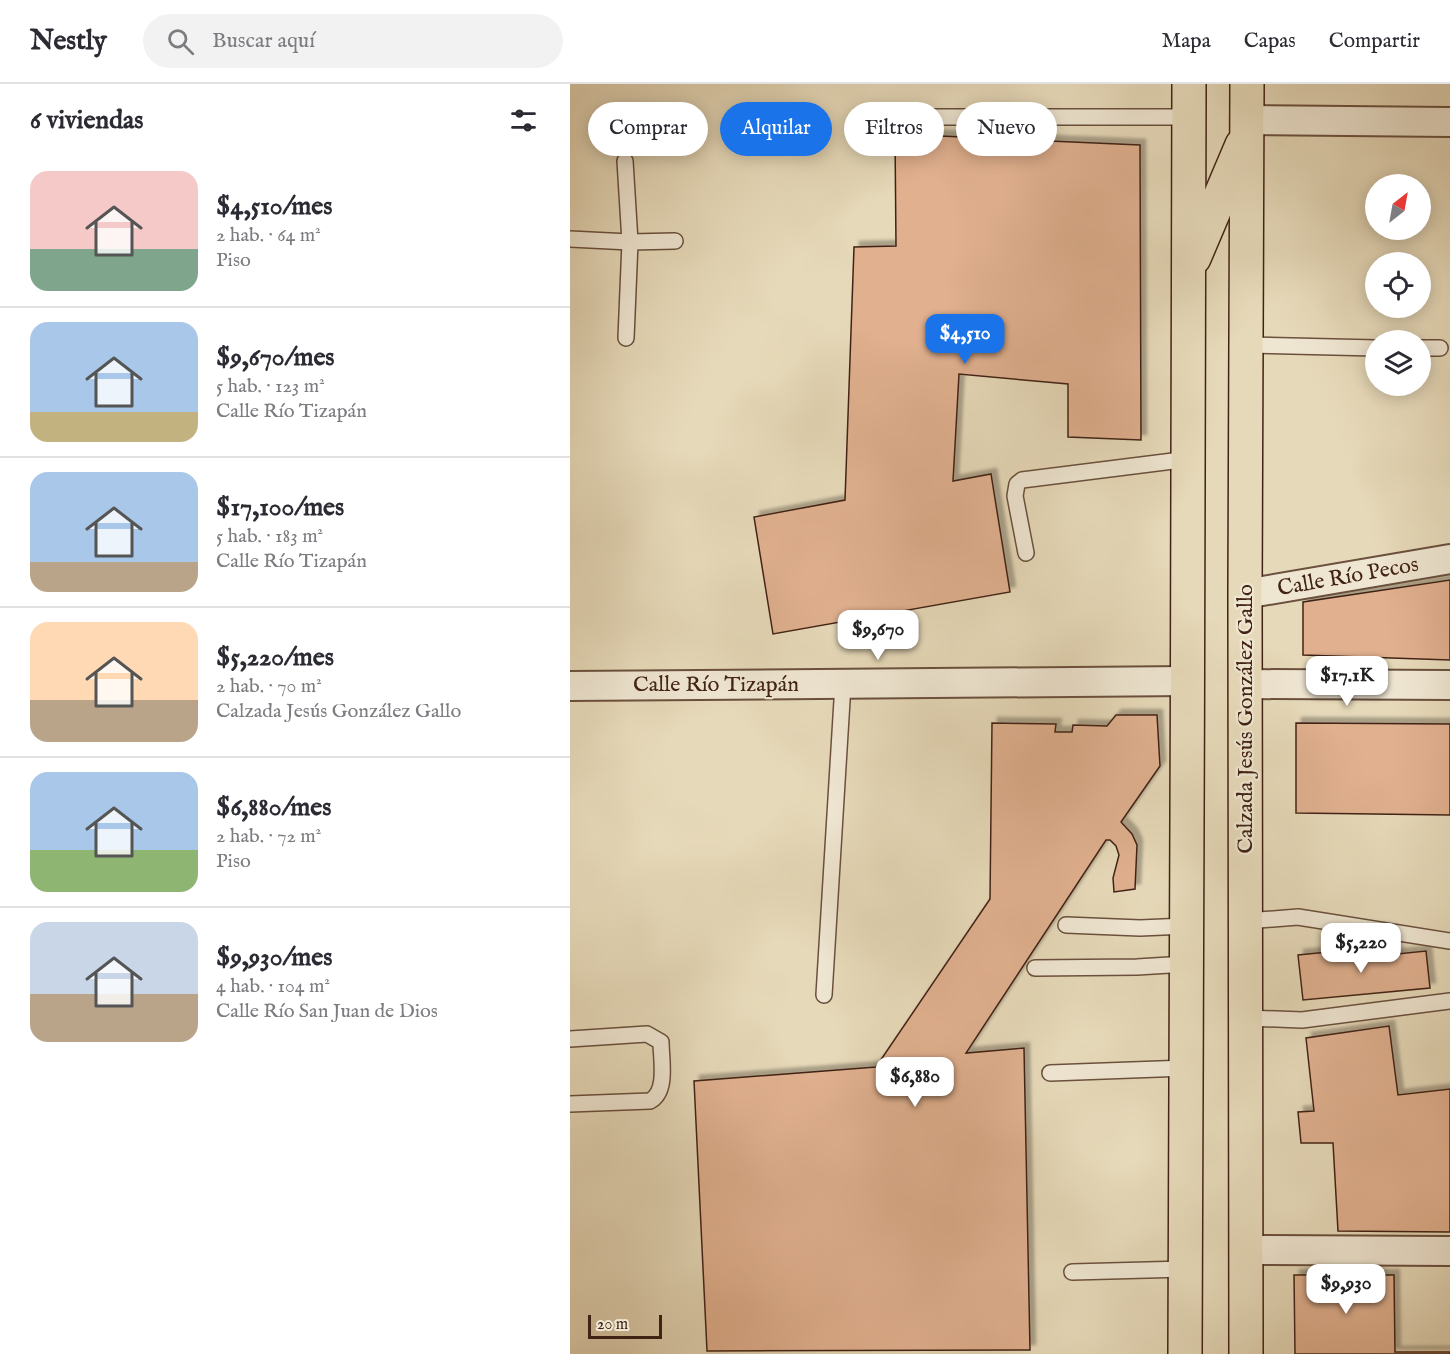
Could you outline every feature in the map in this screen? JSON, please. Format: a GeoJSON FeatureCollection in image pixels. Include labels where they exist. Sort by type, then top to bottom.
{"type":"FeatureCollection","features":[{"type":"Feature","properties":{"kind":"main road"},"geometry":{"type":"LineString","coordinates":[[1185,1354],[1189,84]]}},
{"type":"Feature","properties":{"kind":"main road","name":"Calzada Jesús González Gallo"},"geometry":{"type":"LineString","coordinates":[[1246,1354],[1247,84]]}},
{"type":"Feature","properties":{"kind":"main road"},"geometry":{"type":"LineString","coordinates":[[1189,270],[1248,126]]}},
{"type":"Feature","properties":{"kind":"street"},"geometry":{"type":"LineString","coordinates":[[1248,126],[1450,122]]}},
{"type":"Feature","properties":{"kind":"street","name":"Calle Río Pecos"},"geometry":{"type":"LineString","coordinates":[[1245,594],[1450,559]]}},
{"type":"Feature","properties":{"kind":"street","name":"Calle Río Tizapán"},"geometry":{"type":"LineString","coordinates":[[570,686],[1186,681]]}},
{"type":"Feature","properties":{"kind":"street"},"geometry":{"type":"LineString","coordinates":[[1245,684],[1450,685]]}},
{"type":"Feature","properties":{"kind":"street"},"geometry":{"type":"LineString","coordinates":[[1247,1250],[1450,1251]]}},
{"type":"Feature","properties":{"kind":"lane"},"geometry":{"type":"LineString","coordinates":[[944,117],[1189,117]]}},
{"type":"Feature","properties":{"kind":"lane"},"geometry":{"type":"LineString","coordinates":[[625,161],[630,242],[626,338]]}},
{"type":"Feature","properties":{"kind":"lane"},"geometry":{"type":"LineString","coordinates":[[570,239],[630,242],[675,241]]}},
{"type":"Feature","properties":{"kind":"lane"},"geometry":{"type":"LineString","coordinates":[[1246,345],[1365,348]]}},
{"type":"Feature","properties":{"kind":"lane"},"geometry":{"type":"LineString","coordinates":[[1431,348],[1440,348]]}},
{"type":"Feature","properties":{"kind":"lane"},"geometry":{"type":"LineString","coordinates":[[1026,553],[1015,496],[1017,484],[1022,480],[1189,459]]}},
{"type":"Feature","properties":{"kind":"lane"},"geometry":{"type":"LineString","coordinates":[[824,994],[843,684]]}},
{"type":"Feature","properties":{"kind":"lane"},"geometry":{"type":"LineString","coordinates":[[1246,921],[1298,917],[1450,941]]}},
{"type":"Feature","properties":{"kind":"lane"},"geometry":{"type":"LineString","coordinates":[[1066,925],[1140,928],[1186,926]]}},
{"type":"Feature","properties":{"kind":"lane"},"geometry":{"type":"LineString","coordinates":[[1035,968],[1186,964]]}},
{"type":"Feature","properties":{"kind":"lane"},"geometry":{"type":"LineString","coordinates":[[1247,1018],[1302,1020],[1450,1001]]}},
{"type":"Feature","properties":{"kind":"lane"},"geometry":{"type":"LineString","coordinates":[[570,1039],[647,1034],[661,1042],[661,1090],[654,1099],[570,1104]]}},
{"type":"Feature","properties":{"kind":"lane"},"geometry":{"type":"LineString","coordinates":[[1050,1073],[1186,1068]]}},
{"type":"Feature","properties":{"kind":"lane"},"geometry":{"type":"LineString","coordinates":[[1072,1272],[1185,1269]]}},
{"type":"Feature","properties":{"kind":"building"},"geometry":{"type":"Polygon","coordinates":[[[944,136],[956,137],[956,156],[1057,156],[1057,141],[1140,145],[1141,440],[1068,437],[1068,384],[959,374],[953,481],[991,474],[1010,592],[773,634],[754,517],[845,500],[854,247],[896,246],[895,156],[944,156],[944,136]]]}},
{"type":"Feature","properties":{"kind":"building"},"geometry":{"type":"Polygon","coordinates":[[[1450,580],[1450,660],[1303,655],[1303,602],[1450,580]]]}},
{"type":"Feature","properties":{"kind":"building"},"geometry":{"type":"Polygon","coordinates":[[[1116,715],[1157,715],[1160,766],[1121,822],[1132,834],[1137,845],[1135,889],[1114,892],[1113,878],[1119,855],[1116,846],[1110,840],[1106,840],[966,1053],[1024,1048],[1030,1350],[707,1351],[694,1081],[876,1067],[990,899],[992,723],[1056,724],[1055,732],[1072,732],[1073,725],[1107,726],[1116,715]]]}},
{"type":"Feature","properties":{"kind":"building"},"geometry":{"type":"Polygon","coordinates":[[[1296,723],[1450,724],[1450,815],[1296,813],[1296,723]]]}},
{"type":"Feature","properties":{"kind":"building"},"geometry":{"type":"Polygon","coordinates":[[[1348,950],[1348,959],[1426,951],[1430,988],[1303,1000],[1298,955],[1348,950]]]}},
{"type":"Feature","properties":{"kind":"building"},"geometry":{"type":"Polygon","coordinates":[[[1389,1026],[1398,1095],[1450,1089],[1450,1232],[1338,1231],[1333,1143],[1301,1143],[1298,1112],[1314,1111],[1306,1038],[1389,1026]]]}},
{"type":"Feature","properties":{"kind":"building"},"geometry":{"type":"Polygon","coordinates":[[[1294,1275],[1394,1275],[1395,1352],[1450,1352],[1450,1354],[1295,1354],[1294,1275]]]}}]}
